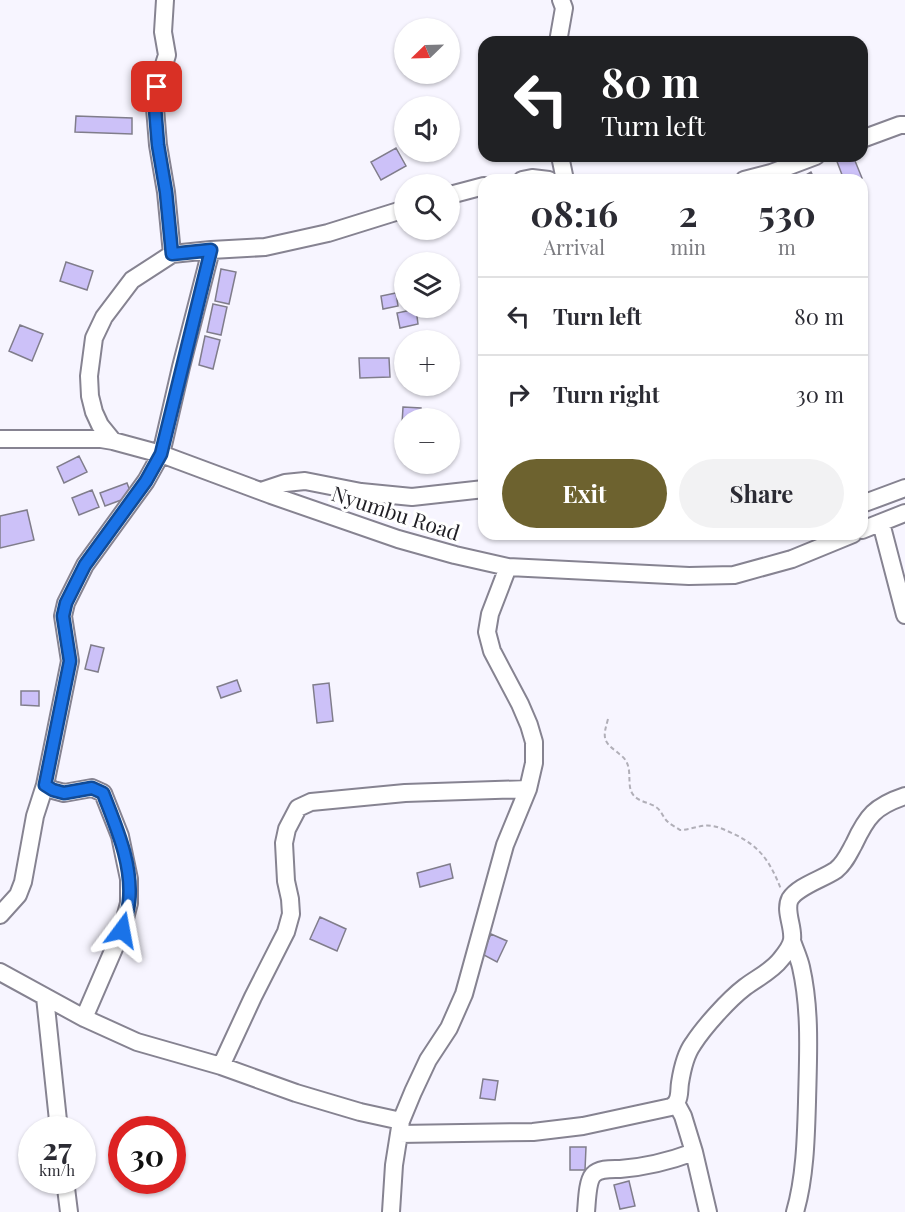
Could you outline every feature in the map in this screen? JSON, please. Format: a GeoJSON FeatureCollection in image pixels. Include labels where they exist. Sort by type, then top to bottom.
{"type":"FeatureCollection","features":[{"type":"Feature","properties":{"kind":"street"},"geometry":{"type":"LineString","coordinates":[[165,0],[163,32],[167,55],[157,87],[155,108],[172,254]]}},
{"type":"Feature","properties":{"kind":"street"},"geometry":{"type":"LineString","coordinates":[[559,36],[564,8],[561,0]]}},
{"type":"Feature","properties":{"kind":"street"},"geometry":{"type":"LineString","coordinates":[[868,137],[905,124]]}},
{"type":"Feature","properties":{"kind":"street"},"geometry":{"type":"LineString","coordinates":[[764,174],[799,162]]}},
{"type":"Feature","properties":{"kind":"street"},"geometry":{"type":"LineString","coordinates":[[460,192],[478,188]]}},
{"type":"Feature","properties":{"kind":"street"},"geometry":{"type":"LineString","coordinates":[[113,441],[100,425],[94,412],[89,376],[94,338],[104,317],[132,280],[172,254],[265,247],[328,233],[394,212]]}},
{"type":"Feature","properties":{"kind":"street"},"geometry":{"type":"LineString","coordinates":[[0,915],[18,895],[23,882],[35,816],[45,785],[70,661],[63,616],[66,603],[85,565],[146,481],[161,454],[211,250]]}},
{"type":"Feature","properties":{"kind":"street","name":"Nyumbu Road"},"geometry":{"type":"LineString","coordinates":[[0,439],[113,441],[161,454],[398,539],[508,567],[689,576],[734,575],[792,560],[839,540]]}},
{"type":"Feature","properties":{"kind":"street"},"geometry":{"type":"LineString","coordinates":[[261,491],[285,483],[304,481],[361,492],[412,496],[478,490]]}},
{"type":"Feature","properties":{"kind":"street"},"geometry":{"type":"LineString","coordinates":[[868,502],[905,488]]}},
{"type":"Feature","properties":{"kind":"street"},"geometry":{"type":"LineString","coordinates":[[868,528],[905,513]]}},
{"type":"Feature","properties":{"kind":"street"},"geometry":{"type":"LineString","coordinates":[[881,523],[905,615]]}},
{"type":"Feature","properties":{"kind":"street"},"geometry":{"type":"LineString","coordinates":[[392,1212],[394,1165],[400,1128],[428,1060],[449,1028],[464,994],[505,845],[528,789],[534,763],[534,742],[529,725],[492,651],[488,632],[490,614],[508,567]]}},
{"type":"Feature","properties":{"kind":"street"},"geometry":{"type":"LineString","coordinates":[[45,785],[64,793],[92,788],[103,793],[120,836],[129,879],[129,903],[122,930],[84,1018]]}},
{"type":"Feature","properties":{"kind":"street"},"geometry":{"type":"LineString","coordinates":[[221,1066],[286,932],[291,914],[284,843],[287,829],[298,808],[311,802],[405,793],[528,789]]}},
{"type":"Feature","properties":{"kind":"street"},"geometry":{"type":"LineString","coordinates":[[795,1212],[800,1196],[806,1128],[808,1045],[805,987],[801,965],[792,941],[788,905],[794,894],[838,868],[848,856],[871,814],[879,807],[905,796]]}},
{"type":"Feature","properties":{"kind":"street"},"geometry":{"type":"LineString","coordinates":[[0,972],[84,1018],[137,1042],[221,1066],[296,1093],[360,1112],[400,1128],[533,1131],[583,1126],[671,1107],[679,1098],[686,1058],[692,1044],[743,988],[779,963],[792,941]]}},
{"type":"Feature","properties":{"kind":"street"},"geometry":{"type":"LineString","coordinates":[[45,997],[58,1116]]}},
{"type":"Feature","properties":{"kind":"street"},"geometry":{"type":"LineString","coordinates":[[676,1103],[683,1116],[694,1152],[708,1212]]}},
{"type":"Feature","properties":{"kind":"street"},"geometry":{"type":"LineString","coordinates":[[586,1212],[590,1183],[593,1175],[598,1172],[656,1164],[694,1152]]}},
{"type":"Feature","properties":{"kind":"street"},"geometry":{"type":"LineString","coordinates":[[67,1194],[69,1212]]}},
{"type":"Feature","properties":{"kind":"path"},"geometry":{"type":"LineString","coordinates":[[608,719],[604,734],[605,740],[608,746],[626,761],[631,791],[637,798],[656,807],[667,821],[680,830],[711,825],[745,840],[768,860],[788,905]]}},
{"type":"Feature","properties":{"kind":"building"},"geometry":{"type":"Polygon","coordinates":[[[76,116],[132,118],[132,134],[75,132],[76,116]]]}},
{"type":"Feature","properties":{"kind":"building"},"geometry":{"type":"Polygon","coordinates":[[[394,149],[394,162],[404,162],[406,166],[381,180],[371,162],[394,149]]]}},
{"type":"Feature","properties":{"kind":"building"},"geometry":{"type":"Polygon","coordinates":[[[837,162],[855,162],[860,174],[842,174],[837,162]]]}},
{"type":"Feature","properties":{"kind":"building"},"geometry":{"type":"Polygon","coordinates":[[[66,262],[93,271],[87,290],[60,281],[66,262]]]}},
{"type":"Feature","properties":{"kind":"building"},"geometry":{"type":"Polygon","coordinates":[[[221,269],[236,272],[229,304],[215,301],[221,269]]]}},
{"type":"Feature","properties":{"kind":"building"},"geometry":{"type":"Polygon","coordinates":[[[394,293],[394,307],[383,309],[381,296],[394,293]]]}},
{"type":"Feature","properties":{"kind":"building"},"geometry":{"type":"Polygon","coordinates":[[[213,304],[227,307],[221,335],[207,332],[213,304]]]}},
{"type":"Feature","properties":{"kind":"building"},"geometry":{"type":"Polygon","coordinates":[[[398,318],[417,318],[418,324],[400,328],[398,318]]]}},
{"type":"Feature","properties":{"kind":"building"},"geometry":{"type":"Polygon","coordinates":[[[20,325],[43,334],[32,361],[9,351],[20,325]]]}},
{"type":"Feature","properties":{"kind":"building"},"geometry":{"type":"Polygon","coordinates":[[[205,336],[220,340],[213,369],[199,365],[205,336]]]}},
{"type":"Feature","properties":{"kind":"building"},"geometry":{"type":"Polygon","coordinates":[[[359,358],[389,358],[390,377],[360,378],[359,358]]]}},
{"type":"Feature","properties":{"kind":"building"},"geometry":{"type":"Polygon","coordinates":[[[79,456],[87,472],[64,483],[57,467],[79,456]]]}},
{"type":"Feature","properties":{"kind":"building"},"geometry":{"type":"Polygon","coordinates":[[[127,483],[132,496],[105,506],[100,493],[127,483]]]}},
{"type":"Feature","properties":{"kind":"building"},"geometry":{"type":"Polygon","coordinates":[[[92,490],[99,507],[79,515],[72,498],[92,490]]]}},
{"type":"Feature","properties":{"kind":"building"},"geometry":{"type":"Polygon","coordinates":[[[27,510],[34,540],[0,548],[0,516],[27,510]]]}},
{"type":"Feature","properties":{"kind":"building"},"geometry":{"type":"Polygon","coordinates":[[[91,645],[104,648],[98,672],[85,669],[91,645]]]}},
{"type":"Feature","properties":{"kind":"building"},"geometry":{"type":"Polygon","coordinates":[[[237,680],[241,691],[221,698],[217,687],[237,680]]]}},
{"type":"Feature","properties":{"kind":"building"},"geometry":{"type":"Polygon","coordinates":[[[329,683],[333,721],[317,723],[313,685],[329,683]]]}},
{"type":"Feature","properties":{"kind":"building"},"geometry":{"type":"Polygon","coordinates":[[[21,691],[39,691],[39,706],[21,705],[21,691]]]}},
{"type":"Feature","properties":{"kind":"building"},"geometry":{"type":"Polygon","coordinates":[[[450,864],[453,878],[420,887],[417,873],[450,864]]]}},
{"type":"Feature","properties":{"kind":"building"},"geometry":{"type":"Polygon","coordinates":[[[320,917],[346,929],[337,951],[310,939],[320,917]]]}},
{"type":"Feature","properties":{"kind":"building"},"geometry":{"type":"Polygon","coordinates":[[[491,934],[507,941],[497,962],[482,954],[491,934]]]}},
{"type":"Feature","properties":{"kind":"building"},"geometry":{"type":"Polygon","coordinates":[[[483,1079],[498,1081],[495,1100],[480,1098],[483,1079]]]}},
{"type":"Feature","properties":{"kind":"building"},"geometry":{"type":"Polygon","coordinates":[[[570,1147],[586,1147],[585,1170],[570,1170],[570,1147]]]}},
{"type":"Feature","properties":{"kind":"building"},"geometry":{"type":"Polygon","coordinates":[[[629,1181],[635,1206],[620,1209],[614,1185],[629,1181]]]}},
{"type":"Feature","properties":{"kind":"route"},"geometry":{"type":"LineString","coordinates":[[122,930],[129,903],[129,879],[120,836],[103,793],[92,788],[64,793],[45,785],[70,661],[63,616],[66,603],[85,565],[146,481],[161,454],[211,250],[172,254],[166,192],[158,145],[155,108],[157,87]]}}]}
